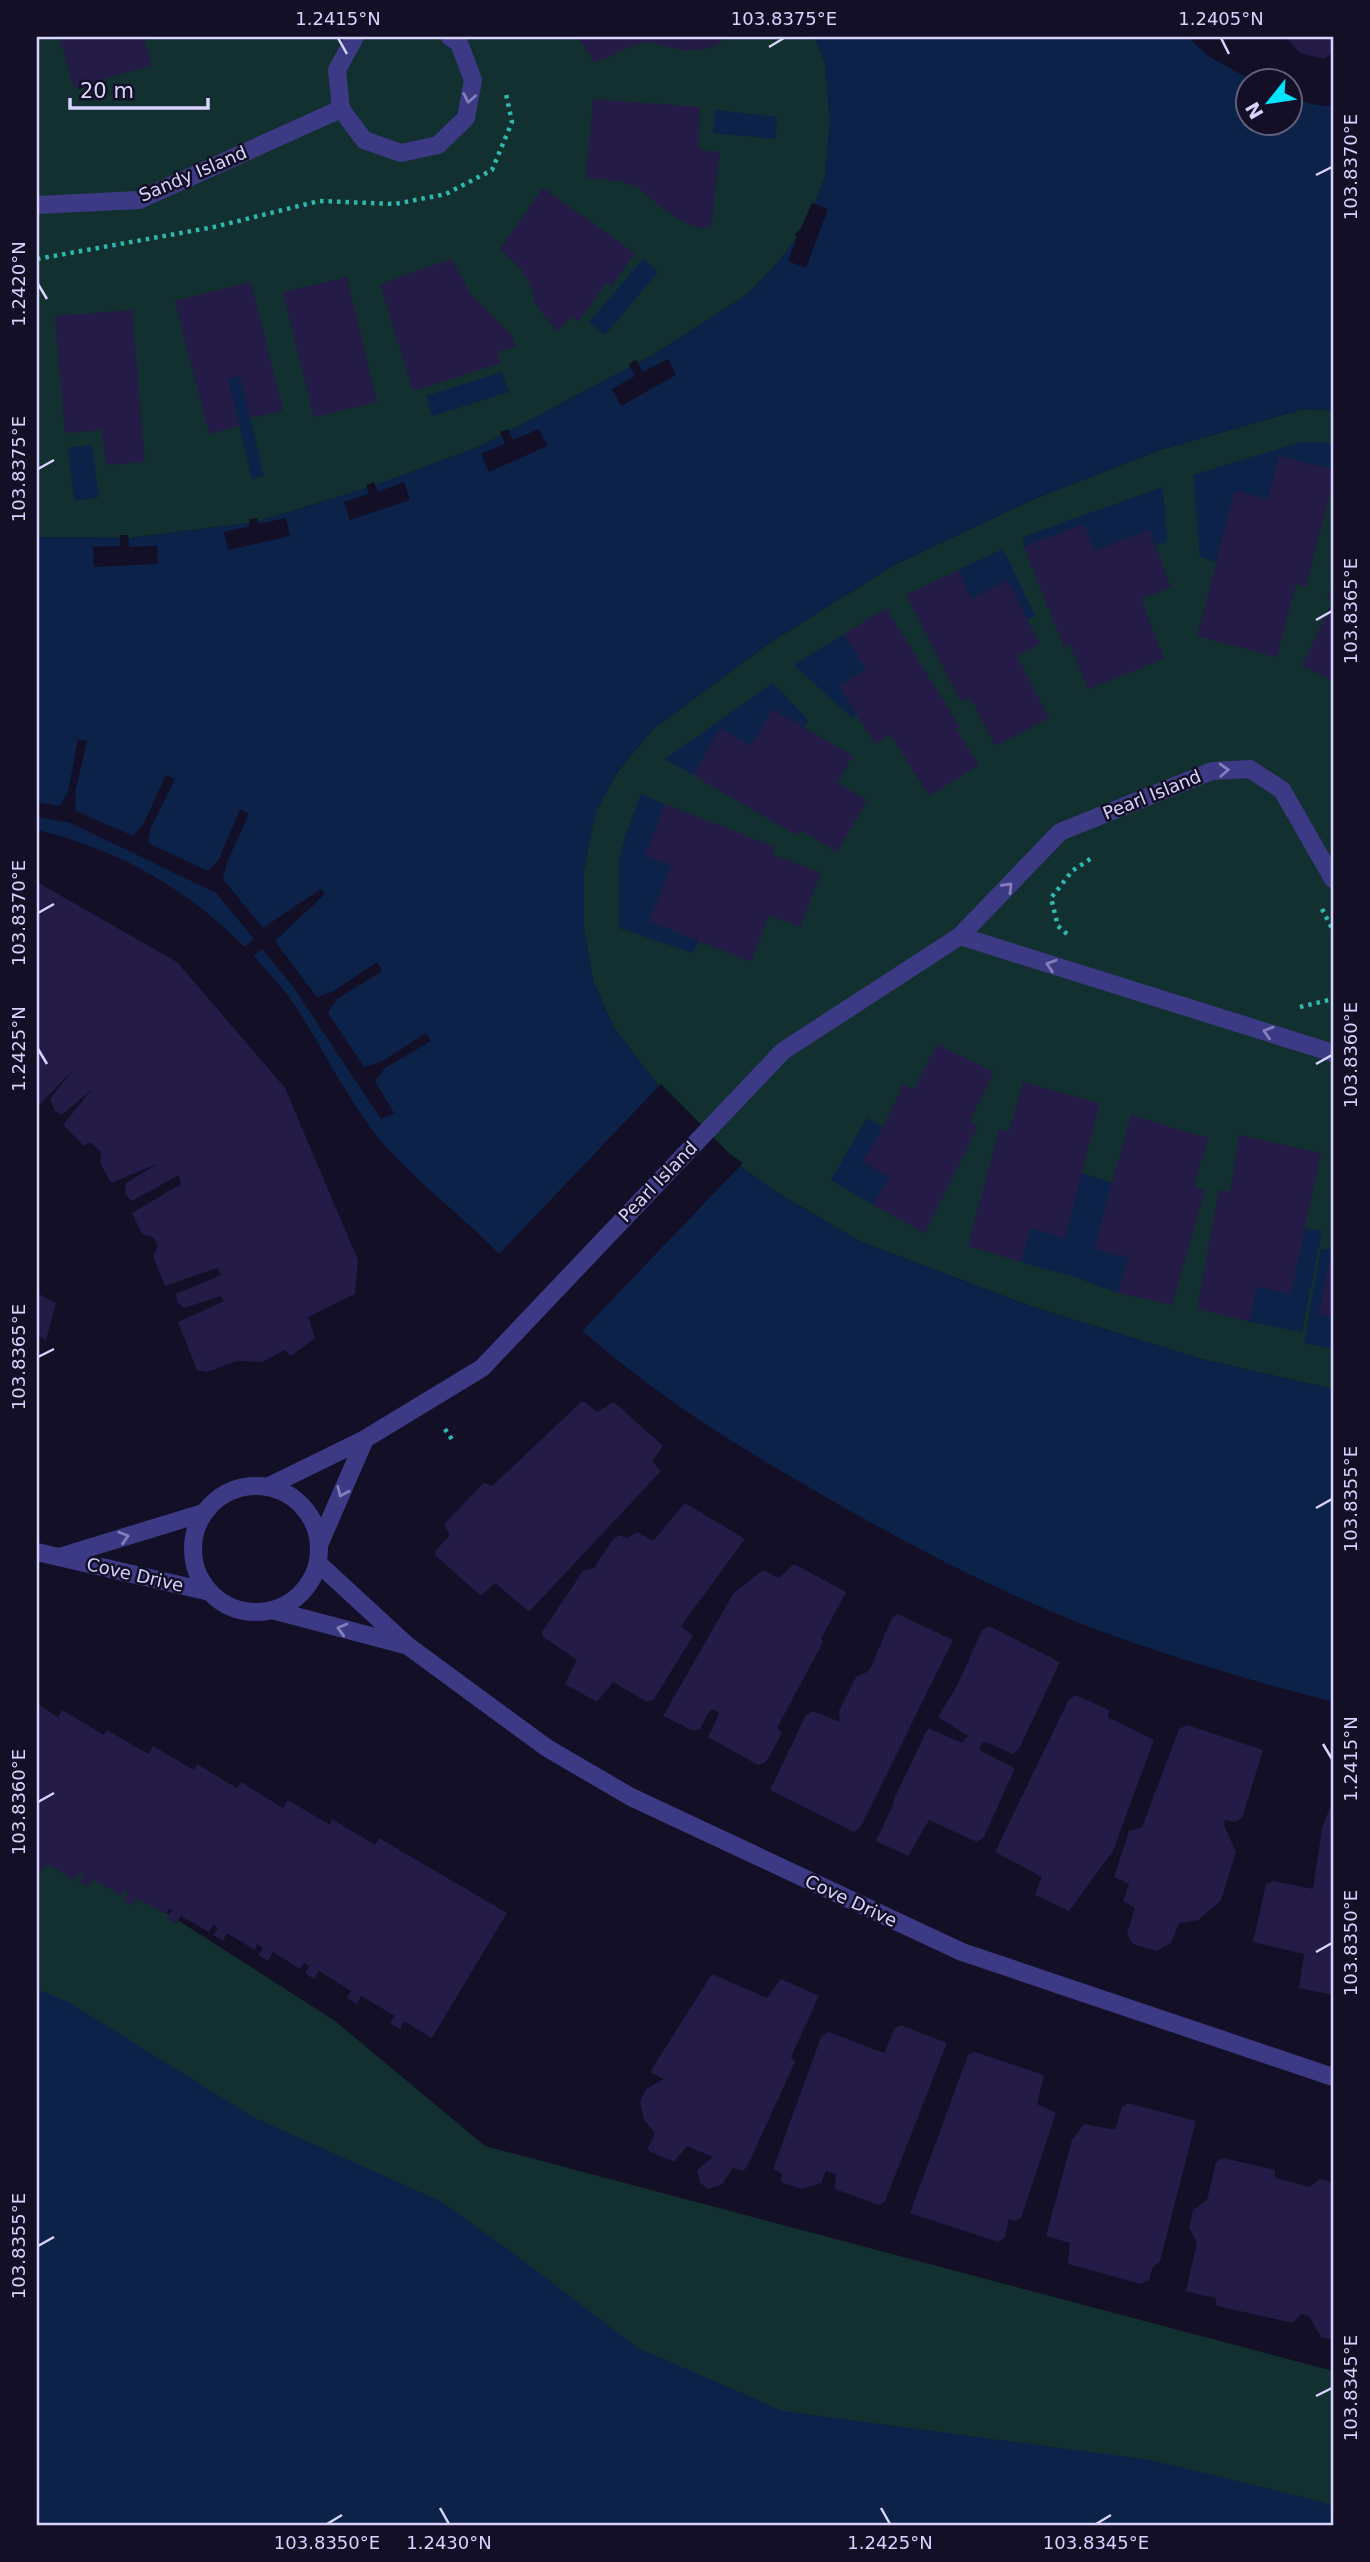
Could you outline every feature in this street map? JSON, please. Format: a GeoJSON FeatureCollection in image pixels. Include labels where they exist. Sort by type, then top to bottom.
{"type":"FeatureCollection","features":[{"type":"Feature","properties":{"kind":"street"},"geometry":{"type":"LineString","coordinates":[[355,37],[337,70],[341,109],[364,140],[401,153],[438,145],[466,118],[473,80],[459,43],[450,37]]}},
{"type":"Feature","properties":{"kind":"street","name":"Sandy Island"},"geometry":{"type":"LineString","coordinates":[[37,205],[139,200],[341,109]]}},
{"type":"Feature","properties":{"kind":"street","name":"Pearl Island"},"geometry":{"type":"LineString","coordinates":[[267,1487],[365,1439],[482,1368],[783,1051],[960,936],[1060,832],[1212,771],[1250,769],[1282,790],[1333,879]]}},
{"type":"Feature","properties":{"kind":"street"},"geometry":{"type":"LineString","coordinates":[[960,936],[1333,1053]]}},
{"type":"Feature","properties":{"kind":"street"},"geometry":{"type":"LineString","coordinates":[[318,1554],[314,1524],[303,1507],[286,1493],[267,1487],[243,1486],[221,1496],[203,1513],[195,1533],[193,1554],[198,1575],[210,1592],[229,1606],[250,1612],[272,1610],[292,1601],[309,1584],[318,1554],[365,1439]]}},
{"type":"Feature","properties":{"kind":"street","name":"Cove Drive"},"geometry":{"type":"LineString","coordinates":[[59,1557],[203,1513]]}},
{"type":"Feature","properties":{"kind":"street","name":"Cove Drive"},"geometry":{"type":"LineString","coordinates":[[37,1552],[210,1592]]}},
{"type":"Feature","properties":{"kind":"street","name":"Cove Drive"},"geometry":{"type":"LineString","coordinates":[[318,1554],[408,1646],[547,1748],[631,1797],[962,1952],[1333,2077]]}},
{"type":"Feature","properties":{"kind":"street","name":"Cove Drive"},"geometry":{"type":"LineString","coordinates":[[272,1610],[408,1646]]}},
{"type":"Feature","properties":{"kind":"path"},"geometry":{"type":"LineString","coordinates":[[37,259],[214,227],[318,201],[395,204],[446,194],[492,170],[512,122],[504,84]]}},
{"type":"Feature","properties":{"kind":"path"},"geometry":{"type":"LineString","coordinates":[[1051,898],[1072,871],[1099,853]]}},
{"type":"Feature","properties":{"kind":"path"},"geometry":{"type":"LineString","coordinates":[[1317,900],[1333,930]]}},
{"type":"Feature","properties":{"kind":"green space"},"geometry":{"type":"Polygon","coordinates":[[[37,37],[815,37],[825,63],[830,121],[825,176],[810,218],[781,259],[748,294],[653,355],[481,446],[371,487],[256,522],[130,538],[37,537],[37,37]]]}},
{"type":"Feature","properties":{"kind":"green space"},"geometry":{"type":"Polygon","coordinates":[[[1303,409],[1333,410],[1333,1389],[1201,1359],[1030,1306],[859,1241],[773,1190],[728,1157],[666,1096],[614,1028],[593,981],[584,929],[584,869],[596,810],[618,771],[653,729],[768,644],[894,565],[1036,498],[1160,450],[1303,409]]]}},
{"type":"Feature","properties":{"kind":"green space"},"geometry":{"type":"Polygon","coordinates":[[[37,1830],[335,2021],[485,2146],[1333,2371],[1333,2525],[37,2525],[37,1830]]]}},
{"type":"Feature","properties":{"kind":"water"},"geometry":{"type":"Polygon","coordinates":[[[815,37],[1187,37],[1210,57],[1234,70],[1234,136],[1304,136],[1304,101],[1333,107],[1333,410],[1303,409],[1160,450],[1036,498],[894,565],[768,644],[653,729],[618,771],[596,811],[584,869],[584,928],[593,981],[614,1028],[666,1096],[728,1157],[773,1190],[859,1241],[1030,1306],[1201,1359],[1333,1389],[1333,1702],[1154,1650],[1021,1598],[948,1564],[877,1526],[779,1470],[697,1418],[644,1381],[578,1327],[398,1159],[361,1114],[286,993],[243,945],[218,922],[191,900],[133,865],[70,839],[37,830],[37,537],[130,538],[256,522],[371,487],[481,446],[653,355],[748,294],[781,259],[810,218],[825,176],[830,121],[825,63],[815,37]]]}},
{"type":"Feature","properties":{"kind":"water"},"geometry":{"type":"Polygon","coordinates":[[[715,110],[777,117],[776,139],[713,133],[715,110]]]}},
{"type":"Feature","properties":{"kind":"water"},"geometry":{"type":"Polygon","coordinates":[[[643,259],[658,272],[605,335],[589,322],[643,259]]]}},
{"type":"Feature","properties":{"kind":"water"},"geometry":{"type":"Polygon","coordinates":[[[502,372],[509,392],[432,416],[426,396],[502,372]]]}},
{"type":"Feature","properties":{"kind":"water"},"geometry":{"type":"Polygon","coordinates":[[[240,376],[264,476],[252,479],[228,379],[240,376]]]}},
{"type":"Feature","properties":{"kind":"water"},"geometry":{"type":"Polygon","coordinates":[[[1301,442],[1333,443],[1333,470],[1279,456],[1268,499],[1235,491],[1216,562],[1200,557],[1193,475],[1301,442]]]}},
{"type":"Feature","properties":{"kind":"water"},"geometry":{"type":"Polygon","coordinates":[[[92,445],[99,497],[74,501],[68,448],[92,445]]]}},
{"type":"Feature","properties":{"kind":"water"},"geometry":{"type":"Polygon","coordinates":[[[1163,487],[1167,542],[1155,546],[1148,530],[1094,551],[1084,524],[1024,547],[1023,537],[1163,487]]]}},
{"type":"Feature","properties":{"kind":"water"},"geometry":{"type":"Polygon","coordinates":[[[1003,549],[1035,616],[1027,620],[1008,581],[972,599],[958,570],[1003,549]]]}},
{"type":"Feature","properties":{"kind":"water"},"geometry":{"type":"Polygon","coordinates":[[[844,634],[866,669],[839,686],[857,715],[852,718],[794,665],[844,634]]]}},
{"type":"Feature","properties":{"kind":"water"},"geometry":{"type":"Polygon","coordinates":[[[773,683],[808,720],[804,727],[751,746],[720,728],[693,775],[665,759],[773,683]]]}},
{"type":"Feature","properties":{"kind":"water"},"geometry":{"type":"Polygon","coordinates":[[[641,794],[665,804],[645,855],[671,865],[649,921],[699,941],[693,953],[619,928],[619,860],[641,794]]]}},
{"type":"Feature","properties":{"kind":"water"},"geometry":{"type":"Polygon","coordinates":[[[867,1118],[883,1127],[889,1177],[873,1205],[831,1180],[867,1118]]]}},
{"type":"Feature","properties":{"kind":"water"},"geometry":{"type":"Polygon","coordinates":[[[1082,1173],[1112,1183],[1094,1248],[1128,1258],[1118,1293],[1072,1276],[1021,1262],[1030,1228],[1082,1173]]]}},
{"type":"Feature","properties":{"kind":"water"},"geometry":{"type":"Polygon","coordinates":[[[1305,1228],[1322,1231],[1302,1332],[1250,1322],[1256,1287],[1291,1294],[1305,1228]]]}},
{"type":"Feature","properties":{"kind":"water"},"geometry":{"type":"Polygon","coordinates":[[[1321,1249],[1332,1249],[1319,1313],[1333,1317],[1333,1349],[1304,1343],[1321,1249]]]}},
{"type":"Feature","properties":{"kind":"water"},"geometry":{"type":"Polygon","coordinates":[[[37,1989],[70,2003],[253,2117],[440,2201],[638,2348],[783,2411],[1150,2460],[1323,2502],[1333,2507],[1333,2525],[37,2525],[37,1989]]]}},
{"type":"Feature","properties":{"kind":"pier"},"geometry":{"type":"Polygon","coordinates":[[[812,203],[828,209],[806,268],[788,261],[797,237],[794,235],[801,228],[812,203]]]}},
{"type":"Feature","properties":{"kind":"pier"},"geometry":{"type":"Polygon","coordinates":[[[668,359],[676,375],[621,406],[612,389],[635,376],[629,364],[636,360],[643,372],[668,359]]]}},
{"type":"Feature","properties":{"kind":"pier"},"geometry":{"type":"Polygon","coordinates":[[[508,429],[513,440],[539,429],[547,446],[489,472],[481,454],[505,444],[500,432],[508,429]]]}},
{"type":"Feature","properties":{"kind":"pier"},"geometry":{"type":"Polygon","coordinates":[[[374,482],[378,492],[404,482],[410,500],[350,520],[344,502],[369,494],[366,485],[374,482]]]}},
{"type":"Feature","properties":{"kind":"pier"},"geometry":{"type":"Polygon","coordinates":[[[257,518],[259,524],[286,518],[290,536],[228,550],[224,532],[250,526],[249,519],[257,518]]]}},
{"type":"Feature","properties":{"kind":"pier"},"geometry":{"type":"Polygon","coordinates":[[[120,535],[128,535],[129,547],[157,546],[158,564],[94,567],[93,547],[120,546],[120,535]]]}},
{"type":"Feature","properties":{"kind":"pier"},"geometry":{"type":"Polygon","coordinates":[[[78,739],[87,741],[75,793],[76,811],[133,836],[144,823],[166,775],[175,779],[151,827],[148,843],[208,871],[219,859],[240,809],[249,814],[227,862],[223,879],[263,928],[321,889],[325,894],[275,941],[317,997],[332,992],[377,962],[382,971],[337,999],[328,1013],[364,1067],[381,1062],[426,1033],[431,1041],[385,1068],[375,1081],[394,1113],[381,1119],[292,985],[262,949],[251,958],[242,949],[254,939],[216,893],[71,823],[37,817],[37,802],[60,806],[68,792],[78,739]]]}},
{"type":"Feature","properties":{"kind":"pier"},"geometry":{"type":"Polygon","coordinates":[[[661,1084],[730,1154],[743,1163],[580,1333],[497,1256],[661,1084]]]}},
{"type":"Feature","properties":{"kind":"building"},"geometry":{"type":"Polygon","coordinates":[[[59,37],[144,37],[152,65],[74,88],[59,37]]]}},
{"type":"Feature","properties":{"kind":"building"},"geometry":{"type":"Polygon","coordinates":[[[578,37],[722,37],[723,40],[715,46],[699,50],[682,50],[648,42],[634,45],[595,63],[578,37]]]}},
{"type":"Feature","properties":{"kind":"building"},"geometry":{"type":"Polygon","coordinates":[[[1285,37],[1333,37],[1333,53],[1323,59],[1300,53],[1285,37]]]}},
{"type":"Feature","properties":{"kind":"building"},"geometry":{"type":"Polygon","coordinates":[[[593,99],[700,107],[699,150],[720,152],[711,227],[697,228],[684,222],[659,206],[639,188],[621,181],[586,178],[593,99]]]}},
{"type":"Feature","properties":{"kind":"building"},"geometry":{"type":"Polygon","coordinates":[[[543,188],[635,253],[612,286],[607,282],[579,321],[571,317],[557,331],[537,307],[521,269],[500,249],[543,188]]]}},
{"type":"Feature","properties":{"kind":"building"},"geometry":{"type":"Polygon","coordinates":[[[452,259],[470,293],[511,335],[516,346],[497,352],[501,363],[413,391],[380,284],[452,259]]]}},
{"type":"Feature","properties":{"kind":"building"},"geometry":{"type":"Polygon","coordinates":[[[347,277],[377,402],[314,417],[283,292],[347,277]]]}},
{"type":"Feature","properties":{"kind":"building"},"geometry":{"type":"Polygon","coordinates":[[[251,282],[283,411],[250,418],[240,376],[228,379],[239,426],[209,434],[175,301],[251,282]]]}},
{"type":"Feature","properties":{"kind":"building"},"geometry":{"type":"Polygon","coordinates":[[[132,310],[145,462],[106,465],[102,430],[65,433],[55,316],[132,310]]]}},
{"type":"Feature","properties":{"kind":"building"},"geometry":{"type":"Polygon","coordinates":[[[1279,456],[1333,470],[1333,481],[1306,587],[1296,584],[1277,657],[1197,636],[1235,491],[1268,499],[1279,456]]]}},
{"type":"Feature","properties":{"kind":"building"},"geometry":{"type":"Polygon","coordinates":[[[1084,524],[1094,551],[1149,530],[1171,587],[1141,599],[1164,659],[1088,689],[1070,645],[1064,647],[1024,547],[1084,524]]]}},
{"type":"Feature","properties":{"kind":"building"},"geometry":{"type":"Polygon","coordinates":[[[958,570],[972,599],[1008,581],[1040,644],[1017,656],[1049,718],[995,746],[970,697],[961,702],[906,595],[958,570]]]}},
{"type":"Feature","properties":{"kind":"building"},"geometry":{"type":"Polygon","coordinates":[[[1333,584],[1333,600],[1327,597],[1333,584]]]}},
{"type":"Feature","properties":{"kind":"building"},"geometry":{"type":"Polygon","coordinates":[[[1333,600],[1333,681],[1302,666],[1333,600]]]}},
{"type":"Feature","properties":{"kind":"building"},"geometry":{"type":"Polygon","coordinates":[[[886,608],[960,727],[956,729],[979,765],[929,796],[890,734],[875,744],[839,686],[866,669],[844,634],[886,608]]]}},
{"type":"Feature","properties":{"kind":"building"},"geometry":{"type":"Polygon","coordinates":[[[772,709],[853,756],[837,783],[867,800],[837,852],[800,830],[796,835],[693,775],[720,728],[751,746],[772,709]]]}},
{"type":"Feature","properties":{"kind":"building"},"geometry":{"type":"Polygon","coordinates":[[[665,804],[775,847],[772,854],[821,873],[800,927],[769,915],[751,962],[649,921],[671,865],[645,855],[665,804]]]}},
{"type":"Feature","properties":{"kind":"building"},"geometry":{"type":"Polygon","coordinates":[[[37,882],[177,962],[285,1088],[358,1260],[355,1294],[308,1317],[315,1338],[291,1356],[285,1350],[261,1362],[237,1361],[207,1372],[197,1370],[178,1322],[224,1301],[221,1296],[184,1308],[177,1302],[176,1294],[221,1275],[217,1268],[165,1286],[153,1256],[158,1246],[153,1237],[142,1234],[132,1213],[181,1184],[179,1175],[132,1201],[125,1194],[126,1183],[159,1163],[111,1183],[100,1163],[101,1152],[90,1142],[84,1146],[63,1125],[92,1089],[62,1115],[55,1111],[50,1099],[73,1070],[37,1105],[37,882]]]}},
{"type":"Feature","properties":{"kind":"building"},"geometry":{"type":"Polygon","coordinates":[[[937,1044],[994,1072],[970,1121],[978,1126],[925,1233],[873,1205],[889,1177],[863,1161],[903,1084],[914,1089],[937,1044]]]}},
{"type":"Feature","properties":{"kind":"building"},"geometry":{"type":"Polygon","coordinates":[[[1023,1082],[1100,1103],[1065,1238],[1030,1228],[1021,1262],[968,1246],[999,1129],[1009,1132],[1023,1082]]]}},
{"type":"Feature","properties":{"kind":"building"},"geometry":{"type":"Polygon","coordinates":[[[1131,1115],[1208,1138],[1194,1187],[1205,1190],[1172,1305],[1118,1293],[1128,1258],[1094,1248],[1131,1115]]]}},
{"type":"Feature","properties":{"kind":"building"},"geometry":{"type":"Polygon","coordinates":[[[1239,1135],[1321,1153],[1291,1294],[1256,1287],[1250,1322],[1197,1309],[1219,1190],[1230,1192],[1239,1135]]]}},
{"type":"Feature","properties":{"kind":"building"},"geometry":{"type":"Polygon","coordinates":[[[1333,1248],[1333,1317],[1319,1314],[1333,1248]]]}},
{"type":"Feature","properties":{"kind":"building"},"geometry":{"type":"Polygon","coordinates":[[[37,1293],[56,1303],[46,1340],[37,1335],[37,1293]]]}},
{"type":"Feature","properties":{"kind":"building"},"geometry":{"type":"Polygon","coordinates":[[[581,1402],[585,1402],[597,1412],[614,1402],[663,1446],[652,1461],[661,1471],[529,1612],[495,1583],[481,1596],[436,1556],[435,1551],[450,1535],[444,1524],[484,1483],[492,1486],[581,1402]]]}},
{"type":"Feature","properties":{"kind":"building"},"geometry":{"type":"Polygon","coordinates":[[[685,1503],[745,1539],[681,1626],[693,1636],[654,1699],[647,1702],[613,1682],[597,1702],[565,1684],[577,1660],[542,1636],[542,1632],[583,1571],[594,1568],[613,1539],[620,1535],[627,1538],[637,1532],[653,1541],[685,1503]]]}},
{"type":"Feature","properties":{"kind":"building"},"geometry":{"type":"Polygon","coordinates":[[[794,1564],[846,1592],[821,1639],[823,1642],[777,1728],[782,1733],[766,1762],[758,1765],[708,1737],[719,1714],[716,1710],[710,1710],[700,1729],[694,1731],[663,1716],[733,1594],[763,1570],[779,1578],[794,1564]]]}},
{"type":"Feature","properties":{"kind":"building"},"geometry":{"type":"Polygon","coordinates":[[[898,1614],[953,1640],[860,1828],[854,1832],[770,1790],[806,1715],[813,1711],[840,1722],[839,1711],[856,1677],[869,1671],[892,1618],[898,1614]]]}},
{"type":"Feature","properties":{"kind":"building"},"geometry":{"type":"Polygon","coordinates":[[[989,1626],[1060,1662],[1019,1749],[1013,1754],[986,1742],[982,1743],[979,1750],[1015,1768],[984,1837],[977,1842],[929,1820],[908,1856],[876,1841],[928,1728],[962,1743],[968,1736],[938,1717],[957,1686],[982,1630],[989,1626]]]}},
{"type":"Feature","properties":{"kind":"building"},"geometry":{"type":"Polygon","coordinates":[[[1076,1695],[1109,1710],[1108,1717],[1154,1740],[1113,1851],[1069,1911],[1035,1895],[1042,1877],[995,1852],[1069,1699],[1076,1695]]]}},
{"type":"Feature","properties":{"kind":"building"},"geometry":{"type":"Polygon","coordinates":[[[37,1704],[58,1717],[62,1710],[104,1735],[107,1730],[148,1754],[153,1746],[194,1770],[197,1764],[237,1788],[241,1782],[283,1808],[288,1800],[330,1825],[332,1819],[375,1845],[379,1838],[507,1913],[432,2038],[404,2021],[400,2029],[390,2023],[395,2016],[361,1996],[357,2004],[347,1998],[351,1991],[319,1971],[314,1979],[305,1973],[309,1966],[304,1963],[300,1969],[273,1952],[268,1961],[258,1955],[263,1948],[257,1944],[255,1950],[227,1933],[223,1941],[213,1935],[218,1928],[213,1925],[209,1932],[181,1916],[176,1924],[167,1918],[172,1910],[169,1909],[165,1914],[137,1898],[132,1905],[123,1900],[128,1893],[124,1890],[121,1896],[93,1879],[88,1887],[79,1881],[84,1874],[80,1872],[75,1880],[47,1864],[42,1871],[37,1868],[37,1704]]]}},
{"type":"Feature","properties":{"kind":"building"},"geometry":{"type":"Polygon","coordinates":[[[1187,1725],[1263,1750],[1242,1818],[1235,1822],[1225,1820],[1224,1825],[1236,1852],[1221,1900],[1199,1920],[1179,1923],[1171,1943],[1156,1951],[1133,1944],[1127,1934],[1135,1908],[1123,1901],[1129,1884],[1114,1877],[1129,1831],[1142,1827],[1179,1729],[1187,1725]]]}},
{"type":"Feature","properties":{"kind":"building"},"geometry":{"type":"Polygon","coordinates":[[[1333,1800],[1333,1995],[1299,1988],[1304,1954],[1253,1942],[1266,1884],[1273,1881],[1313,1889],[1322,1828],[1333,1800]]]}},
{"type":"Feature","properties":{"kind":"building"},"geometry":{"type":"Polygon","coordinates":[[[712,1974],[767,1998],[781,1979],[819,1996],[791,2057],[795,2062],[747,2167],[743,2171],[733,2168],[722,2184],[709,2189],[700,2183],[697,2170],[713,2157],[687,2146],[674,2162],[647,2150],[655,2133],[644,2120],[640,2102],[646,2089],[664,2079],[650,2072],[712,1974]]]}},
{"type":"Feature","properties":{"kind":"building"},"geometry":{"type":"Polygon","coordinates":[[[901,2025],[947,2043],[885,2201],[879,2205],[835,2189],[836,2174],[826,2171],[821,2183],[801,2189],[781,2182],[782,2174],[773,2169],[821,2037],[829,2032],[884,2053],[895,2028],[901,2025]]]}},
{"type":"Feature","properties":{"kind":"building"},"geometry":{"type":"Polygon","coordinates":[[[975,2052],[1044,2075],[1037,2104],[1056,2113],[1021,2218],[1015,2221],[1009,2219],[1005,2237],[998,2242],[910,2213],[968,2055],[975,2052]]]}},
{"type":"Feature","properties":{"kind":"building"},"geometry":{"type":"Polygon","coordinates":[[[1128,2103],[1196,2121],[1160,2261],[1153,2267],[1149,2280],[1141,2284],[1068,2264],[1070,2243],[1046,2236],[1072,2140],[1084,2124],[1115,2130],[1122,2107],[1128,2103]]]}},
{"type":"Feature","properties":{"kind":"building"},"geometry":{"type":"Polygon","coordinates":[[[1223,2158],[1275,2170],[1275,2178],[1310,2187],[1320,2179],[1333,2183],[1333,2340],[1321,2337],[1309,2316],[1301,2314],[1293,2323],[1217,2306],[1215,2298],[1186,2291],[1197,2242],[1189,2228],[1193,2210],[1207,2200],[1216,2162],[1223,2158]]]}}]}
